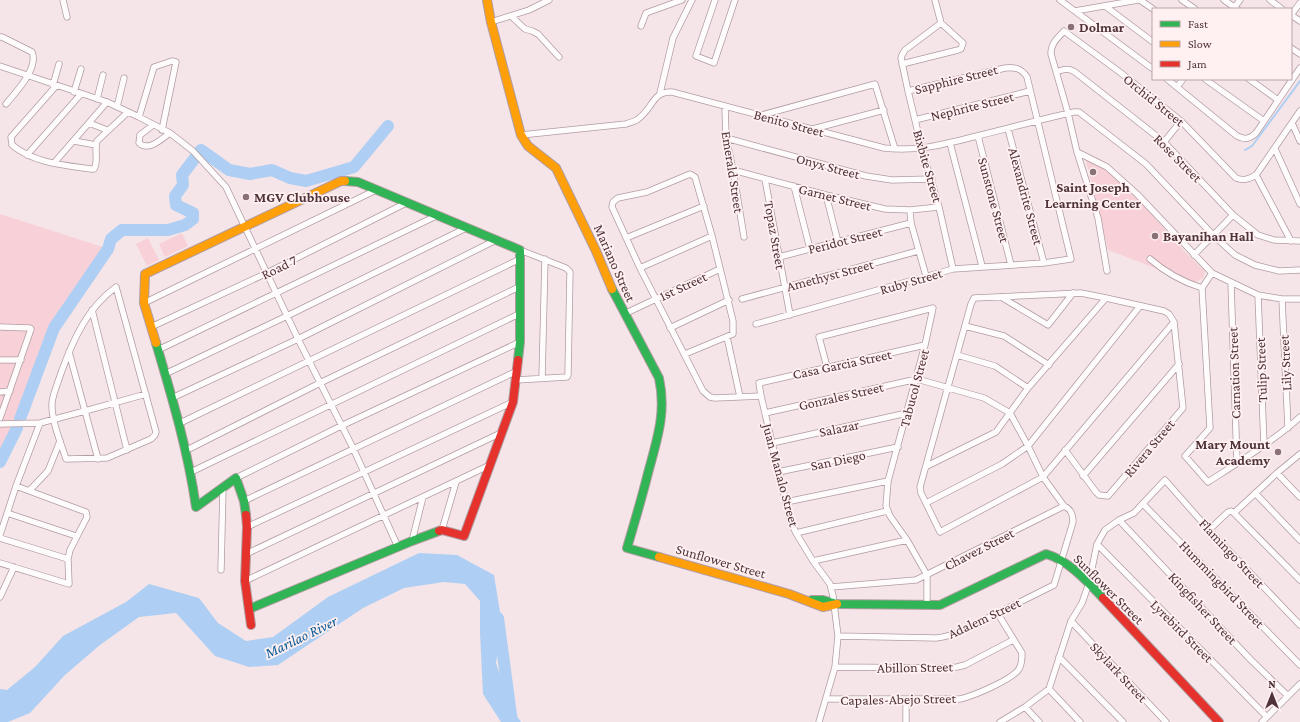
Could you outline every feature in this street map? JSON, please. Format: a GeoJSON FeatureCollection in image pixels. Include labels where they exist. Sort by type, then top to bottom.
{"type":"FeatureCollection","features":[{"type":"Feature","properties":{"kind":"street"},"geometry":{"type":"LineString","coordinates":[[64,0],[67,17]]}},
{"type":"Feature","properties":{"kind":"street","name":"Mariano Street"},"geometry":{"type":"LineString","coordinates":[[487,0],[491,22],[521,135],[528,146],[556,168],[596,251],[611,288],[659,378],[662,389],[663,412],[658,438],[628,548]]}},
{"type":"Feature","properties":{"kind":"street"},"geometry":{"type":"LineString","coordinates":[[491,22],[529,10],[548,0]]}},
{"type":"Feature","properties":{"kind":"street"},"geometry":{"type":"LineString","coordinates":[[641,26],[646,14],[682,0]]}},
{"type":"Feature","properties":{"kind":"street"},"geometry":{"type":"LineString","coordinates":[[521,135],[626,124],[638,120],[660,93],[673,38],[692,0]]}},
{"type":"Feature","properties":{"kind":"street"},"geometry":{"type":"LineString","coordinates":[[715,0],[696,56],[714,63],[735,0]]}},
{"type":"Feature","properties":{"kind":"street"},"geometry":{"type":"LineString","coordinates":[[935,0],[941,23],[961,40],[963,46],[961,49],[902,64],[902,55],[905,50],[941,23]]}},
{"type":"Feature","properties":{"kind":"street"},"geometry":{"type":"LineString","coordinates":[[1060,0],[1152,68]]}},
{"type":"Feature","properties":{"kind":"street"},"geometry":{"type":"LineString","coordinates":[[1075,11],[1139,0],[1152,9]]}},
{"type":"Feature","properties":{"kind":"street"},"geometry":{"type":"LineString","coordinates":[[1182,0],[1193,8]]}},
{"type":"Feature","properties":{"kind":"street"},"geometry":{"type":"LineString","coordinates":[[1224,0],[1235,8],[1240,0]]}},
{"type":"Feature","properties":{"kind":"street"},"geometry":{"type":"LineString","coordinates":[[1270,0],[1281,8]]}},
{"type":"Feature","properties":{"kind":"street"},"geometry":{"type":"LineString","coordinates":[[1292,14],[1300,3]]}},
{"type":"Feature","properties":{"kind":"street"},"geometry":{"type":"LineString","coordinates":[[1104,6],[1152,41]]}},
{"type":"Feature","properties":{"kind":"street"},"geometry":{"type":"LineString","coordinates":[[511,16],[525,29],[538,34],[559,57]]}},
{"type":"Feature","properties":{"kind":"street","name":"Orchid Street"},"geometry":{"type":"LineString","coordinates":[[1056,72],[1051,54],[1051,47],[1064,31],[1121,73],[1181,121],[1236,178],[1242,180],[1256,175]]}},
{"type":"Feature","properties":{"kind":"street"},"geometry":{"type":"LineString","coordinates":[[0,37],[32,52],[33,58],[28,76],[6,104]]}},
{"type":"Feature","properties":{"kind":"street"},"geometry":{"type":"LineString","coordinates":[[139,116],[154,67],[176,62],[162,130]]}},
{"type":"Feature","properties":{"kind":"street"},"geometry":{"type":"LineString","coordinates":[[59,64],[55,85],[10,137],[12,145],[20,152],[45,162],[91,170],[94,169],[96,166],[97,141],[107,130],[128,112]]}},
{"type":"Feature","properties":{"kind":"street","name":"Bixbite Street"},"geometry":{"type":"LineString","coordinates":[[902,64],[914,120],[932,179],[953,269]]}},
{"type":"Feature","properties":{"kind":"street"},"geometry":{"type":"LineString","coordinates":[[0,66],[107,102],[139,116],[162,130],[170,133],[193,151],[226,187],[246,226],[276,294],[353,448],[398,547]]}},
{"type":"Feature","properties":{"kind":"street","name":"Sapphire Street"},"geometry":{"type":"LineString","coordinates":[[908,91],[1013,67],[1020,69],[1024,73],[1030,91]]}},
{"type":"Feature","properties":{"kind":"street"},"geometry":{"type":"LineString","coordinates":[[1292,78],[1300,68]]}},
{"type":"Feature","properties":{"kind":"street"},"geometry":{"type":"LineString","coordinates":[[74,92],[81,69]]}},
{"type":"Feature","properties":{"kind":"street","name":"Rose Street"},"geometry":{"type":"LineString","coordinates":[[1056,72],[1065,69],[1075,72],[1164,142],[1233,216],[1258,234],[1274,240],[1300,241]]}},
{"type":"Feature","properties":{"kind":"street"},"geometry":{"type":"LineString","coordinates":[[1056,72],[1077,152],[1098,218],[1107,271]]}},
{"type":"Feature","properties":{"kind":"street"},"geometry":{"type":"LineString","coordinates":[[97,99],[103,75]]}},
{"type":"Feature","properties":{"kind":"street"},"geometry":{"type":"LineString","coordinates":[[117,107],[124,78]]}},
{"type":"Feature","properties":{"kind":"street"},"geometry":{"type":"LineString","coordinates":[[1168,80],[1237,136],[1242,139],[1247,139],[1252,137],[1264,121],[1291,80]]}},
{"type":"Feature","properties":{"kind":"street"},"geometry":{"type":"LineString","coordinates":[[1177,87],[1182,80]]}},
{"type":"Feature","properties":{"kind":"street"},"geometry":{"type":"LineString","coordinates":[[1205,80],[1264,121]]}},
{"type":"Feature","properties":{"kind":"street"},"geometry":{"type":"LineString","coordinates":[[1250,80],[1278,100]]}},
{"type":"Feature","properties":{"kind":"street"},"geometry":{"type":"LineString","coordinates":[[761,115],[875,84],[895,150]]}},
{"type":"Feature","properties":{"kind":"street"},"geometry":{"type":"LineString","coordinates":[[1030,91],[1038,121]]}},
{"type":"Feature","properties":{"kind":"street","name":"Nephrite Street"},"geometry":{"type":"LineString","coordinates":[[914,120],[1030,91]]}},
{"type":"Feature","properties":{"kind":"street","name":"Benito Street"},"geometry":{"type":"LineString","coordinates":[[660,93],[672,92],[895,150],[922,149],[1068,113]]}},
{"type":"Feature","properties":{"kind":"street"},"geometry":{"type":"LineString","coordinates":[[27,156],[81,94]]}},
{"type":"Feature","properties":{"kind":"street"},"geometry":{"type":"LineString","coordinates":[[54,163],[107,102]]}},
{"type":"Feature","properties":{"kind":"street","name":"Emerald Street"},"geometry":{"type":"LineString","coordinates":[[725,107],[726,138],[744,236]]}},
{"type":"Feature","properties":{"kind":"street"},"geometry":{"type":"LineString","coordinates":[[813,129],[884,110]]}},
{"type":"Feature","properties":{"kind":"street"},"geometry":{"type":"LineString","coordinates":[[1291,241],[1256,175],[1300,111]]}},
{"type":"Feature","properties":{"kind":"street"},"geometry":{"type":"LineString","coordinates":[[1068,113],[1079,112],[1084,115],[1146,164],[1213,235],[1235,255],[1255,265],[1279,271],[1300,270]]}},
{"type":"Feature","properties":{"kind":"street","name":"Ruby Street"},"geometry":{"type":"LineString","coordinates":[[756,324],[953,269],[1044,263],[1070,259],[1038,121]]}},
{"type":"Feature","properties":{"kind":"street"},"geometry":{"type":"LineString","coordinates":[[1164,142],[1181,121]]}},
{"type":"Feature","properties":{"kind":"street"},"geometry":{"type":"LineString","coordinates":[[89,122],[107,130]]}},
{"type":"Feature","properties":{"kind":"street"},"geometry":{"type":"LineString","coordinates":[[1292,123],[1300,141]]}},
{"type":"Feature","properties":{"kind":"street"},"geometry":{"type":"LineString","coordinates":[[153,125],[140,135],[139,143],[142,146],[146,147],[153,145],[170,133]]}},
{"type":"Feature","properties":{"kind":"street","name":"Alexandrite Street"},"geometry":{"type":"LineString","coordinates":[[1008,129],[1044,263]]}},
{"type":"Feature","properties":{"kind":"street","name":"Sunstone Street"},"geometry":{"type":"LineString","coordinates":[[978,136],[1011,265]]}},
{"type":"Feature","properties":{"kind":"street","name":"Onyx Street"},"geometry":{"type":"LineString","coordinates":[[726,138],[866,176],[892,180],[932,179]]}},
{"type":"Feature","properties":{"kind":"street"},"geometry":{"type":"LineString","coordinates":[[74,141],[96,145]]}},
{"type":"Feature","properties":{"kind":"street"},"geometry":{"type":"LineString","coordinates":[[950,143],[982,266]]}},
{"type":"Feature","properties":{"kind":"street"},"geometry":{"type":"LineString","coordinates":[[1275,148],[1300,204]]}},
{"type":"Feature","properties":{"kind":"street"},"geometry":{"type":"LineString","coordinates":[[1077,152],[1107,167],[1137,194],[1212,273],[1258,295],[1282,299],[1300,299]]}},
{"type":"Feature","properties":{"kind":"street","name":"Garnet Street"},"geometry":{"type":"LineString","coordinates":[[733,170],[885,209],[910,210],[939,207]]}},
{"type":"Feature","properties":{"kind":"street"},"geometry":{"type":"LineString","coordinates":[[685,354],[733,334],[733,321],[704,206],[695,177],[690,174],[647,192],[618,198],[613,202],[612,207],[655,299],[703,391],[710,397],[716,398],[761,396]]}},
{"type":"Feature","properties":{"kind":"street","name":"Topaz Street"},"geometry":{"type":"LineString","coordinates":[[764,179],[790,315]]}},
{"type":"Feature","properties":{"kind":"street"},"geometry":{"type":"LineString","coordinates":[[516,380],[567,377],[570,272],[566,268],[545,259],[436,216],[358,182],[341,181],[145,274],[144,303],[172,398],[184,451],[191,472],[196,507],[236,478],[341,426],[520,342]]}},
{"type":"Feature","properties":{"kind":"street"},"geometry":{"type":"LineString","coordinates":[[794,186],[810,249]]}},
{"type":"Feature","properties":{"kind":"street"},"geometry":{"type":"LineString","coordinates":[[144,303],[256,250],[376,190]]}},
{"type":"Feature","properties":{"kind":"street"},"geometry":{"type":"LineString","coordinates":[[826,195],[838,242]]}},
{"type":"Feature","properties":{"kind":"street","name":"Road 7"},"geometry":{"type":"LineString","coordinates":[[151,327],[267,273],[406,203]]}},
{"type":"Feature","properties":{"kind":"street"},"geometry":{"type":"LineString","coordinates":[[626,238],[704,206]]}},
{"type":"Feature","properties":{"kind":"street"},"geometry":{"type":"LineString","coordinates":[[910,210],[911,223],[926,276]]}},
{"type":"Feature","properties":{"kind":"street"},"geometry":{"type":"LineString","coordinates":[[158,350],[436,216]]}},
{"type":"Feature","properties":{"kind":"street"},"geometry":{"type":"LineString","coordinates":[[1194,255],[1233,216]]}},
{"type":"Feature","properties":{"kind":"street","name":"Peridot Street"},"geometry":{"type":"LineString","coordinates":[[779,257],[911,223]]}},
{"type":"Feature","properties":{"kind":"street"},"geometry":{"type":"LineString","coordinates":[[165,374],[466,228]]}},
{"type":"Feature","properties":{"kind":"street"},"geometry":{"type":"LineString","coordinates":[[640,268],[712,236]]}},
{"type":"Feature","properties":{"kind":"street"},"geometry":{"type":"LineString","coordinates":[[172,398],[298,339],[496,240]]}},
{"type":"Feature","properties":{"kind":"street"},"geometry":{"type":"LineString","coordinates":[[248,609],[442,530],[464,536],[513,402],[518,371],[520,342],[520,250]]}},
{"type":"Feature","properties":{"kind":"street","name":"Amethyst Street"},"geometry":{"type":"LineString","coordinates":[[742,299],[918,251]]}},
{"type":"Feature","properties":{"kind":"street"},"geometry":{"type":"LineString","coordinates":[[178,424],[520,259]]}},
{"type":"Feature","properties":{"kind":"street"},"geometry":{"type":"LineString","coordinates":[[542,378],[545,259]]}},
{"type":"Feature","properties":{"kind":"street"},"geometry":{"type":"LineString","coordinates":[[1150,259],[1162,269],[1190,284],[1202,288]]}},
{"type":"Feature","properties":{"kind":"street","name":"1st Street"},"geometry":{"type":"LineString","coordinates":[[624,314],[720,269]]}},
{"type":"Feature","properties":{"kind":"street"},"geometry":{"type":"LineString","coordinates":[[1212,273],[1202,288],[1210,428],[1185,456],[1208,482],[1264,445],[1288,428],[1300,417]]}},
{"type":"Feature","properties":{"kind":"street","name":"Carnation Street"},"geometry":{"type":"LineString","coordinates":[[1231,283],[1237,464]]}},
{"type":"Feature","properties":{"kind":"street"},"geometry":{"type":"LineString","coordinates":[[116,287],[156,432],[151,439],[107,458],[66,459],[60,441],[52,403],[69,352],[84,321],[92,310],[105,295],[116,287]]}},
{"type":"Feature","properties":{"kind":"street"},"geometry":{"type":"LineString","coordinates":[[184,451],[320,383],[519,287]]}},
{"type":"Feature","properties":{"kind":"street"},"geometry":{"type":"LineString","coordinates":[[1001,297],[1048,325],[1073,293]]}},
{"type":"Feature","properties":{"kind":"street"},"geometry":{"type":"LineString","coordinates":[[1065,450],[1083,476],[1179,364],[1174,322],[1169,314],[1164,311],[1080,293],[974,298],[970,304],[927,466],[920,487],[921,493],[940,532],[1043,477],[1065,450],[1174,322]]}},
{"type":"Feature","properties":{"kind":"street","name":"Tulip Street"},"geometry":{"type":"LineString","coordinates":[[1258,295],[1264,445]]}},
{"type":"Feature","properties":{"kind":"street"},"geometry":{"type":"LineString","coordinates":[[927,466],[996,432],[1028,388],[1106,298]]}},
{"type":"Feature","properties":{"kind":"street","name":"Lily Street"},"geometry":{"type":"LineString","coordinates":[[1282,299],[1288,428]]}},
{"type":"Feature","properties":{"kind":"street"},"geometry":{"type":"LineString","coordinates":[[670,328],[728,300]]}},
{"type":"Feature","properties":{"kind":"street"},"geometry":{"type":"LineString","coordinates":[[926,503],[1002,464],[1028,446],[1140,306]]}},
{"type":"Feature","properties":{"kind":"street","name":"Tabucol Street"},"geometry":{"type":"LineString","coordinates":[[827,367],[819,336],[933,308],[926,345],[888,481],[887,511]]}},
{"type":"Feature","properties":{"kind":"street"},"geometry":{"type":"LineString","coordinates":[[92,310],[114,403],[127,450]]}},
{"type":"Feature","properties":{"kind":"street"},"geometry":{"type":"LineString","coordinates":[[191,472],[519,314]]}},
{"type":"Feature","properties":{"kind":"street"},"geometry":{"type":"LineString","coordinates":[[965,326],[1004,336],[1049,365]]}},
{"type":"Feature","properties":{"kind":"street"},"geometry":{"type":"LineString","coordinates":[[0,327],[30,328],[31,330],[0,418]]}},
{"type":"Feature","properties":{"kind":"street"},"geometry":{"type":"LineString","coordinates":[[727,336],[740,397]]}},
{"type":"Feature","properties":{"kind":"street","name":"Casa Garcia Street"},"geometry":{"type":"LineString","coordinates":[[759,383],[926,345]]}},
{"type":"Feature","properties":{"kind":"street"},"geometry":{"type":"LineString","coordinates":[[69,352],[98,459]]}},
{"type":"Feature","properties":{"kind":"street"},"geometry":{"type":"LineString","coordinates":[[957,355],[996,366],[1028,388]]}},
{"type":"Feature","properties":{"kind":"street"},"geometry":{"type":"LineString","coordinates":[[0,360],[21,360]]}},
{"type":"Feature","properties":{"kind":"street","name":"Rivera Street"},"geometry":{"type":"LineString","coordinates":[[1083,476],[1099,495],[1104,496],[1112,493],[1183,408],[1179,364]]}},
{"type":"Feature","properties":{"kind":"street"},"geometry":{"type":"LineString","coordinates":[[244,501],[518,371]]}},
{"type":"Feature","properties":{"kind":"street"},"geometry":{"type":"LineString","coordinates":[[917,379],[984,398],[1010,413],[1043,477],[1064,506],[1069,508],[1073,516],[1073,522],[1062,561]]}},
{"type":"Feature","properties":{"kind":"street","name":"Gonzales Street"},"geometry":{"type":"LineString","coordinates":[[765,413],[917,379]]}},
{"type":"Feature","properties":{"kind":"street","name":"Juan Manalo Street"},"geometry":{"type":"LineString","coordinates":[[759,383],[790,520],[813,561],[831,587],[835,604],[838,636],[835,667],[819,722]]}},
{"type":"Feature","properties":{"kind":"street"},"geometry":{"type":"LineString","coordinates":[[0,392],[10,392]]}},
{"type":"Feature","properties":{"kind":"street"},"geometry":{"type":"LineString","coordinates":[[0,424],[40,422],[55,419],[146,394]]}},
{"type":"Feature","properties":{"kind":"street"},"geometry":{"type":"LineString","coordinates":[[247,527],[513,402]]}},
{"type":"Feature","properties":{"kind":"street","name":"Salazar"},"geometry":{"type":"LineString","coordinates":[[772,442],[907,413]]}},
{"type":"Feature","properties":{"kind":"street"},"geometry":{"type":"LineString","coordinates":[[0,535],[16,486],[40,422]]}},
{"type":"Feature","properties":{"kind":"street"},"geometry":{"type":"LineString","coordinates":[[246,554],[501,433]]}},
{"type":"Feature","properties":{"kind":"street"},"geometry":{"type":"LineString","coordinates":[[30,490],[48,471],[60,441]]}},
{"type":"Feature","properties":{"kind":"street","name":"San Diego"},"geometry":{"type":"LineString","coordinates":[[778,472],[898,447]]}},
{"type":"Feature","properties":{"kind":"street"},"geometry":{"type":"LineString","coordinates":[[1234,513],[1300,454]]}},
{"type":"Feature","properties":{"kind":"street"},"geometry":{"type":"LineString","coordinates":[[245,581],[491,465]]}},
{"type":"Feature","properties":{"kind":"street"},"geometry":{"type":"LineString","coordinates":[[1277,473],[1300,497]]}},
{"type":"Feature","properties":{"kind":"street"},"geometry":{"type":"LineString","coordinates":[[236,478],[244,501],[247,527],[245,581],[251,625]]}},
{"type":"Feature","properties":{"kind":"street","name":"Flamingo Street"},"geometry":{"type":"LineString","coordinates":[[1143,504],[1165,480],[1209,530],[1300,625]]}},
{"type":"Feature","properties":{"kind":"street"},"geometry":{"type":"LineString","coordinates":[[786,502],[888,481]]}},
{"type":"Feature","properties":{"kind":"street"},"geometry":{"type":"LineString","coordinates":[[442,530],[456,482]]}},
{"type":"Feature","properties":{"kind":"street"},"geometry":{"type":"LineString","coordinates":[[0,563],[69,584],[68,559],[71,544],[87,517],[86,512],[16,486]]}},
{"type":"Feature","properties":{"kind":"street"},"geometry":{"type":"LineString","coordinates":[[221,570],[223,488]]}},
{"type":"Feature","properties":{"kind":"street"},"geometry":{"type":"LineString","coordinates":[[1255,493],[1300,540]]}},
{"type":"Feature","properties":{"kind":"street"},"geometry":{"type":"LineString","coordinates":[[412,541],[423,497]]}},
{"type":"Feature","properties":{"kind":"street"},"geometry":{"type":"LineString","coordinates":[[1000,722],[1025,707],[1049,689],[1071,621],[1082,603],[1089,584],[1097,544],[1105,530],[1119,520],[1134,513],[1143,504]]}},
{"type":"Feature","properties":{"kind":"street","name":"Hummingbird Street"},"geometry":{"type":"LineString","coordinates":[[1143,504],[1300,665]]}},
{"type":"Feature","properties":{"kind":"street","name":"Chavez Street"},"geometry":{"type":"LineString","coordinates":[[831,587],[916,580],[1064,506]]}},
{"type":"Feature","properties":{"kind":"street"},"geometry":{"type":"LineString","coordinates":[[796,533],[887,511],[907,540],[927,575],[927,606]]}},
{"type":"Feature","properties":{"kind":"street"},"geometry":{"type":"LineString","coordinates":[[1209,530],[1228,512],[1231,511],[1300,580]]}},
{"type":"Feature","properties":{"kind":"street"},"geometry":{"type":"LineString","coordinates":[[7,513],[76,536]]}},
{"type":"Feature","properties":{"kind":"street","name":"Kingfisher Street"},"geometry":{"type":"LineString","coordinates":[[1119,520],[1288,696]]}},
{"type":"Feature","properties":{"kind":"street"},"geometry":{"type":"LineString","coordinates":[[0,538],[68,559]]}},
{"type":"Feature","properties":{"kind":"street"},"geometry":{"type":"LineString","coordinates":[[813,561],[907,540]]}},
{"type":"Feature","properties":{"kind":"street","name":"Lyrebird Street"},"geometry":{"type":"LineString","coordinates":[[1097,544],[1267,717]]}},
{"type":"Feature","properties":{"kind":"street","name":"Sunflower Street"},"geometry":{"type":"LineString","coordinates":[[628,548],[807,600],[823,600],[835,604],[927,606],[940,605],[949,602],[1046,554],[1062,561],[1089,584],[1219,722]]}},
{"type":"Feature","properties":{"kind":"street","name":"Adalem Street"},"geometry":{"type":"LineString","coordinates":[[838,636],[947,637],[998,614],[1054,584],[1062,561]]}},
{"type":"Feature","properties":{"kind":"street"},"geometry":{"type":"LineString","coordinates":[[1,593],[14,567]]}},
{"type":"Feature","properties":{"kind":"street","name":"Capales-Abejo Street"},"geometry":{"type":"LineString","coordinates":[[826,700],[960,698],[967,697],[1013,676],[1019,669],[1022,661],[1022,653],[998,614]]}},
{"type":"Feature","properties":{"kind":"street","name":"Skylark Street"},"geometry":{"type":"LineString","coordinates":[[1071,621],[1166,722]]}},
{"type":"Feature","properties":{"kind":"street","name":"Abillon Street"},"geometry":{"type":"LineString","coordinates":[[835,667],[957,667],[965,665],[1013,640]]}},
{"type":"Feature","properties":{"kind":"street"},"geometry":{"type":"LineString","coordinates":[[1059,657],[1123,722]]}},
{"type":"Feature","properties":{"kind":"street"},"geometry":{"type":"LineString","coordinates":[[1262,722],[1300,684]]}},
{"type":"Feature","properties":{"kind":"street"},"geometry":{"type":"LineString","coordinates":[[1049,689],[1080,722]]}},
{"type":"Feature","properties":{"kind":"street"},"geometry":{"type":"LineString","coordinates":[[906,700],[906,722]]}},
{"type":"Feature","properties":{"kind":"street"},"geometry":{"type":"LineString","coordinates":[[1025,707],[1039,722]]}},
{"type":"Feature","properties":{"kind":"shaded area"},"geometry":{"type":"Polygon","coordinates":[[[1085,157],[1104,165],[1136,197],[1187,254],[1205,271],[1203,278],[1194,283],[1108,250],[1085,157]]]}},
{"type":"Feature","properties":{"kind":"shaded area"},"geometry":{"type":"Polygon","coordinates":[[[0,214],[106,248],[53,325],[12,434],[0,458],[0,214]]]}},
{"type":"Feature","properties":{"kind":"shaded area"},"geometry":{"type":"Polygon","coordinates":[[[182,233],[188,246],[165,257],[159,244],[182,233]]]}},
{"type":"Feature","properties":{"kind":"shaded area"},"geometry":{"type":"Polygon","coordinates":[[[148,238],[159,260],[147,266],[136,244],[148,238]]]}},
{"type":"Feature","properties":{"kind":"water"},"geometry":{"type":"Polygon","coordinates":[[[419,553],[457,555],[494,575],[502,624],[496,663],[511,708],[521,722],[501,722],[483,694],[480,601],[465,584],[444,582],[404,588],[363,608],[278,665],[249,667],[215,656],[176,613],[139,617],[100,645],[65,675],[30,713],[8,722],[0,722],[0,689],[7,690],[35,667],[63,636],[126,602],[149,584],[199,598],[218,623],[246,641],[273,637],[328,597],[419,553]]]}},
{"type":"Feature","properties":{"kind":"waterway"},"geometry":{"type":"LineString","coordinates":[[1245,150],[1252,146],[1300,81]]}},
{"type":"Feature","properties":{"kind":"waterway"},"geometry":{"type":"LineString","coordinates":[[20,419],[54,328],[108,249],[111,239],[122,230],[168,230],[185,225],[193,219],[193,213],[176,205],[175,196],[183,185],[182,175],[201,150],[229,170],[250,174],[272,170],[290,178],[306,181],[354,167],[388,126]]}},
{"type":"Feature","properties":{"kind":"waterway"},"geometry":{"type":"LineString","coordinates":[[0,462],[17,428]]}},
{"type":"Feature","properties":{"kind":"waterway","name":"Marilao River"},"geometry":{"type":"LineString","coordinates":[[498,618],[512,722]]}},
{"type":"Feature","properties":{"kind":"traffic: fast"},"geometry":{"type":"LineString","coordinates":[[345,181],[358,182],[520,250],[520,342],[518,360]]}},
{"type":"Feature","properties":{"kind":"traffic: fast"},"geometry":{"type":"LineString","coordinates":[[612,289],[659,378],[662,404],[659,428],[654,452],[627,548],[659,557]]}},
{"type":"Feature","properties":{"kind":"traffic: fast"},"geometry":{"type":"LineString","coordinates":[[156,343],[174,404],[193,486],[196,507],[236,478],[244,501],[246,515]]}},
{"type":"Feature","properties":{"kind":"traffic: fast"},"geometry":{"type":"LineString","coordinates":[[249,609],[439,531]]}},
{"type":"Feature","properties":{"kind":"traffic: fast"},"geometry":{"type":"LineString","coordinates":[[812,600],[823,600],[837,604],[940,605],[1046,554],[1069,566],[1084,578],[1103,598]]}},
{"type":"Feature","properties":{"kind":"traffic: slow"},"geometry":{"type":"LineString","coordinates":[[487,0],[491,22],[521,135],[528,146],[556,168],[596,251],[612,289]]}},
{"type":"Feature","properties":{"kind":"traffic: slow"},"geometry":{"type":"LineString","coordinates":[[156,343],[144,303],[145,274],[341,181],[345,181]]}},
{"type":"Feature","properties":{"kind":"traffic: slow"},"geometry":{"type":"LineString","coordinates":[[659,557],[789,594],[823,607],[837,604]]}},
{"type":"Feature","properties":{"kind":"traffic: jam"},"geometry":{"type":"LineString","coordinates":[[439,531],[442,530],[464,536],[513,402],[518,360]]}},
{"type":"Feature","properties":{"kind":"traffic: jam"},"geometry":{"type":"LineString","coordinates":[[246,515],[245,581],[251,625]]}},
{"type":"Feature","properties":{"kind":"traffic: jam"},"geometry":{"type":"LineString","coordinates":[[1103,598],[1219,722]]}},
{"type":"Feature","properties":{"kind":"place","name":"Dolmar"},"geometry":{"type":"Point","coordinates":[1071,27]}},
{"type":"Feature","properties":{"kind":"place","name":"Saint Joseph Learning Center"},"geometry":{"type":"Point","coordinates":[1093,172]}},
{"type":"Feature","properties":{"kind":"place","name":"MGV Clubhouse"},"geometry":{"type":"Point","coordinates":[246,197]}},
{"type":"Feature","properties":{"kind":"place","name":"Bayanihan Hall"},"geometry":{"type":"Point","coordinates":[1155,236]}},
{"type":"Feature","properties":{"kind":"place","name":"Mary Mount Academy"},"geometry":{"type":"Point","coordinates":[1278,452]}}]}
